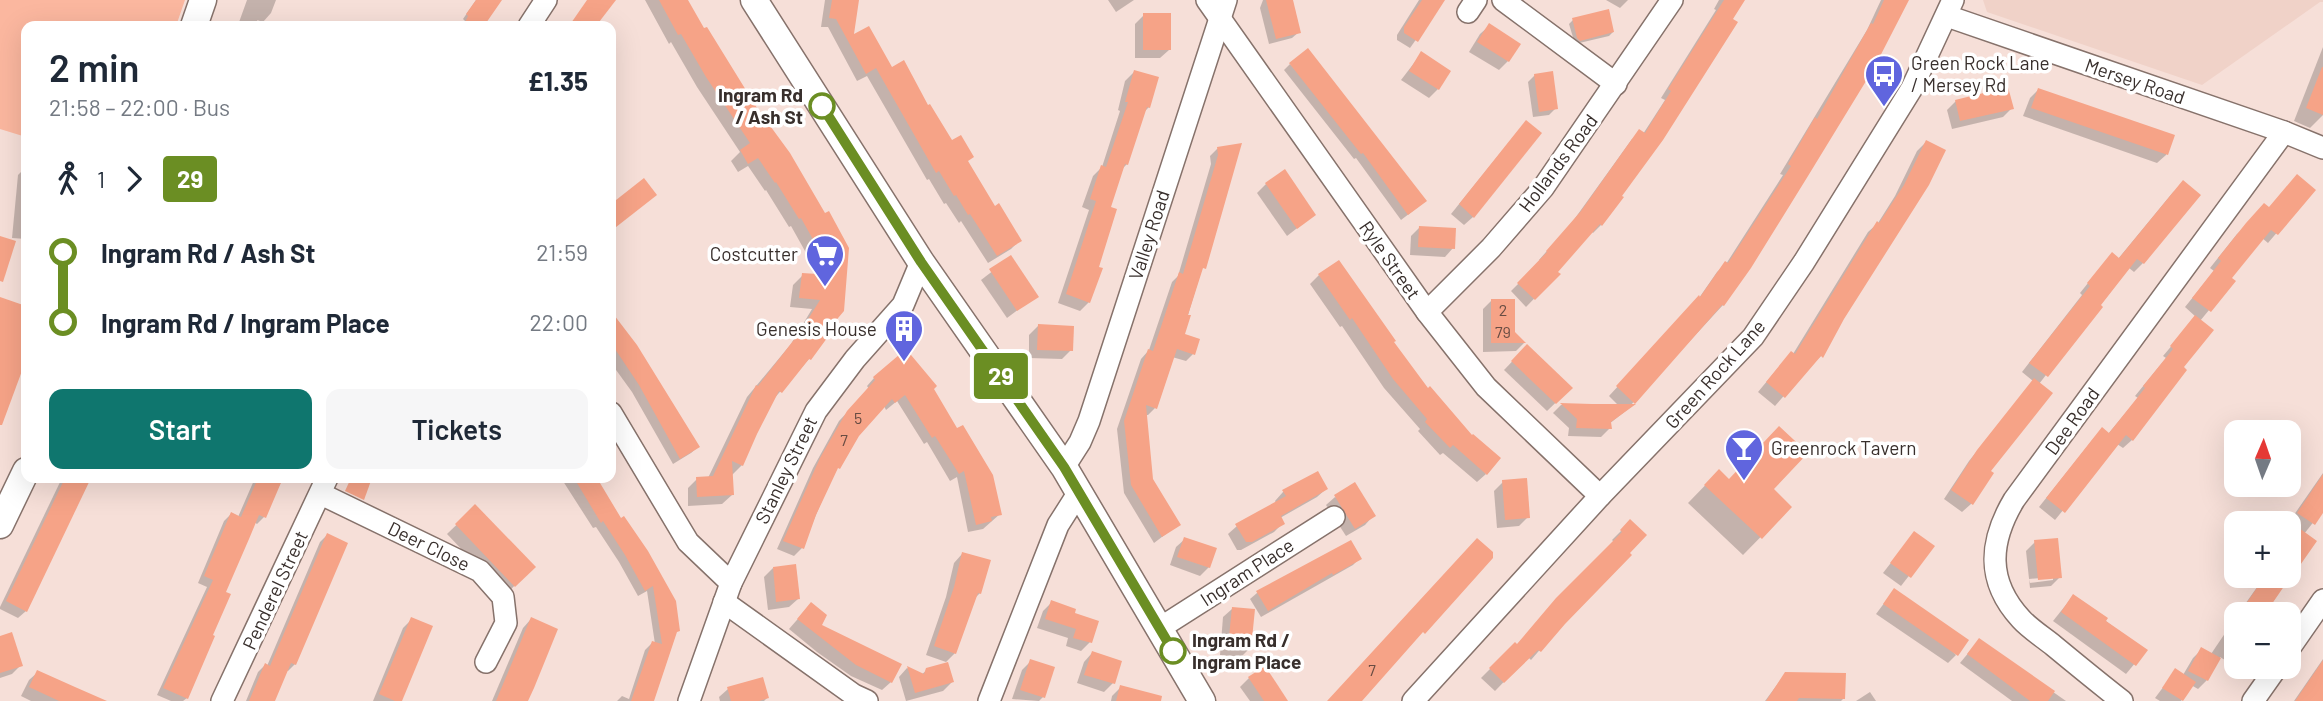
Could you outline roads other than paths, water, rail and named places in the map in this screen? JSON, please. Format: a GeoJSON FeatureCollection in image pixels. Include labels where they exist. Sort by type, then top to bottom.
{"type":"FeatureCollection","features":[{"type":"Feature","properties":{"kind":"street"},"geometry":{"type":"LineString","coordinates":[[196,21],[203,0]]}},
{"type":"Feature","properties":{"kind":"street"},"geometry":{"type":"LineString","coordinates":[[532,21],[546,0]]}},
{"type":"Feature","properties":{"kind":"street"},"geometry":{"type":"LineString","coordinates":[[754,0],[921,262],[1064,467],[1202,701]]}},
{"type":"Feature","properties":{"kind":"street","name":"Ryle Street"},"geometry":{"type":"LineString","coordinates":[[1207,0],[1223,10],[1427,312],[1486,387],[1600,496]]}},
{"type":"Feature","properties":{"kind":"street"},"geometry":{"type":"LineString","coordinates":[[1503,0],[1616,84]]}},
{"type":"Feature","properties":{"kind":"street","name":"Hollands Road"},"geometry":{"type":"LineString","coordinates":[[1427,312],[1491,248],[1544,188],[1672,0]]}},
{"type":"Feature","properties":{"kind":"street","name":"Mersey Road"},"geometry":{"type":"LineString","coordinates":[[1950,8],[2323,148]]}},
{"type":"Feature","properties":{"kind":"street","name":"Green Rock Lane"},"geometry":{"type":"LineString","coordinates":[[1413,701],[1600,496],[1754,337],[1912,88],[1950,8]]}},
{"type":"Feature","properties":{"kind":"street","name":"Valley Road"},"geometry":{"type":"LineString","coordinates":[[1064,467],[1080,442],[1089,421],[1223,10]]}},
{"type":"Feature","properties":{"kind":"street","name":"Dee Road"},"geometry":{"type":"LineString","coordinates":[[2122,701],[2021,619],[2005,597],[1997,581],[1994,565],[2002,520],[2284,132]]}},
{"type":"Feature","properties":{"kind":"street","name":"Stanley Street"},"geometry":{"type":"LineString","coordinates":[[689,701],[728,592],[816,411],[855,359],[903,305],[921,262]]}},
{"type":"Feature","properties":{"kind":"street"},"geometry":{"type":"LineString","coordinates":[[616,421],[688,542],[728,592],[854,695],[867,701]]}},
{"type":"Feature","properties":{"kind":"street"},"geometry":{"type":"LineString","coordinates":[[0,525],[21,481]]}},
{"type":"Feature","properties":{"kind":"street","name":"Deer Close"},"geometry":{"type":"LineString","coordinates":[[324,486],[480,571],[503,597],[506,623],[486,662]]}},
{"type":"Feature","properties":{"kind":"street","name":"Penderel Street"},"geometry":{"type":"LineString","coordinates":[[222,701],[324,486]]}},
{"type":"Feature","properties":{"kind":"street"},"geometry":{"type":"LineString","coordinates":[[989,701],[1058,525],[1079,492]]}},
{"type":"Feature","properties":{"kind":"street","name":"Ingram Place"},"geometry":{"type":"LineString","coordinates":[[1160,628],[1334,517]]}},
{"type":"Feature","properties":{"kind":"street"},"geometry":{"type":"LineString","coordinates":[[2301,632],[2323,600]]}},
{"type":"Feature","properties":{"kind":"street"},"geometry":{"type":"LineString","coordinates":[[2253,701],[2269,679]]}},
{"type":"Feature","properties":{"kind":"place","name":"Ingram Rd / Ash St"},"geometry":{"type":"Point","coordinates":[822,106]}},
{"type":"Feature","properties":{"kind":"place","name":"Green Rock Lane / Mersey Rd"},"geometry":{"type":"Point","coordinates":[1884,108]}},
{"type":"Feature","properties":{"kind":"place","name":"Costcutter"},"geometry":{"type":"Point","coordinates":[825,288]}},
{"type":"Feature","properties":{"kind":"place","name":"Genesis House"},"geometry":{"type":"Point","coordinates":[904,363]}},
{"type":"Feature","properties":{"kind":"place","name":"Greenrock Tavern"},"geometry":{"type":"Point","coordinates":[1744,482]}},
{"type":"Feature","properties":{"kind":"place","name":"Ingram Rd / Ingram Place"},"geometry":{"type":"Point","coordinates":[1173,651]}}]}
